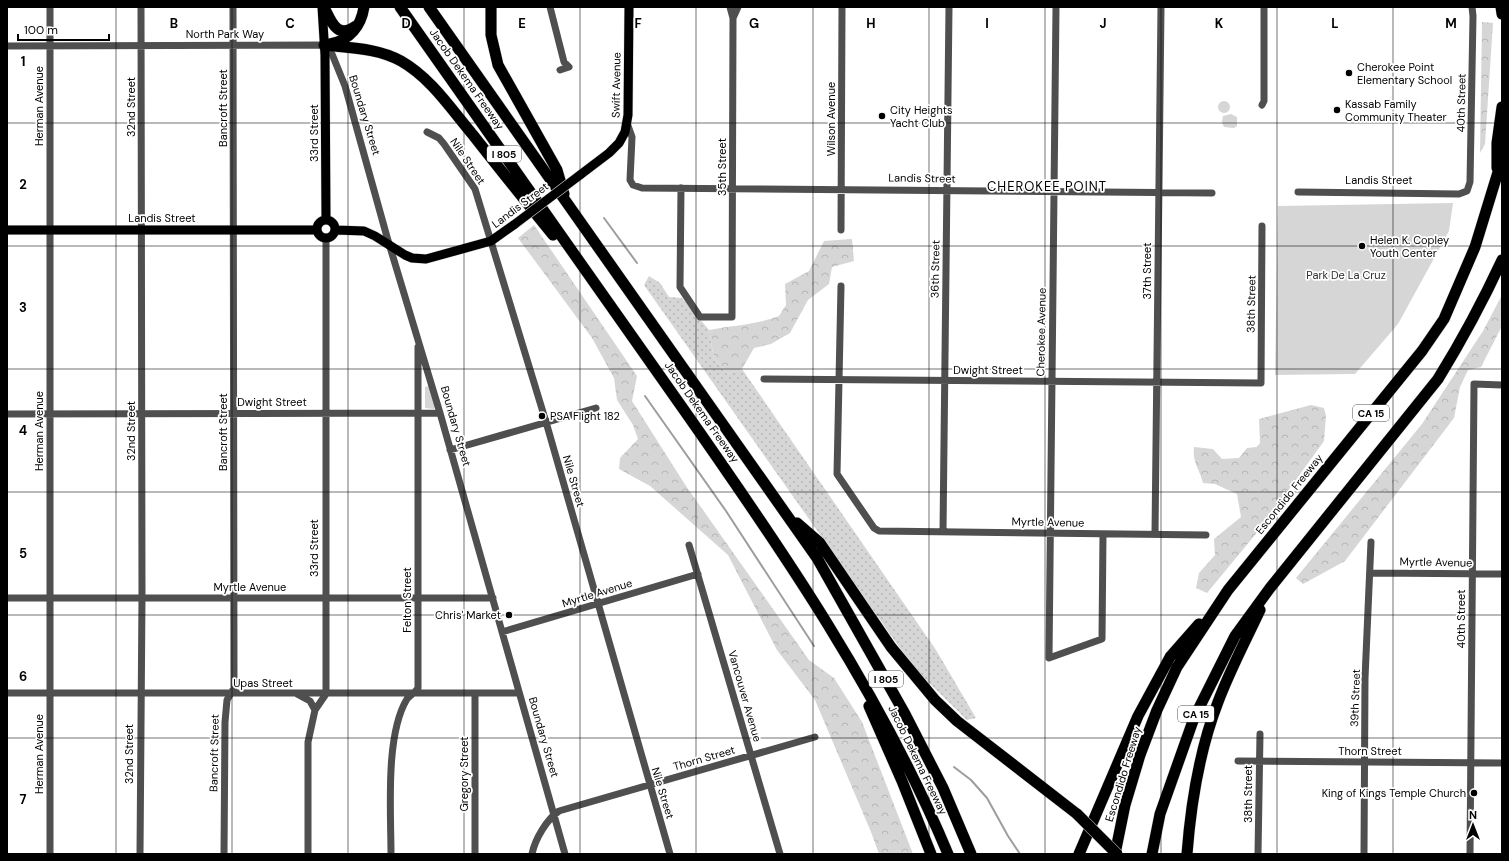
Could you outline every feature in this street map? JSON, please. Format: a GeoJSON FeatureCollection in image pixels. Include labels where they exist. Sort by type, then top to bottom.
{"type":"FeatureCollection","features":[{"type":"Feature","properties":{"kind":"highway"},"geometry":{"type":"LineString","coordinates":[[323,7],[333,25],[339,30],[350,30],[358,24]]}},
{"type":"Feature","properties":{"kind":"highway"},"geometry":{"type":"LineString","coordinates":[[324,45],[339,42],[350,35],[358,24],[364,7]]}},
{"type":"Feature","properties":{"kind":"highway","name":"Jacob Dekema Freeway"},"geometry":{"type":"LineString","coordinates":[[400,7],[755,510],[827,621],[874,701],[904,757],[948,854]]}},
{"type":"Feature","properties":{"kind":"highway","name":"Jacob Dekema Freeway"},"geometry":{"type":"LineString","coordinates":[[429,7],[817,558],[905,714],[943,788],[971,854]]}},
{"type":"Feature","properties":{"kind":"highway"},"geometry":{"type":"LineString","coordinates":[[491,7],[491,35],[498,65],[557,170],[566,203]]}},
{"type":"Feature","properties":{"kind":"highway"},"geometry":{"type":"LineString","coordinates":[[1501,7],[1502,14]]}},
{"type":"Feature","properties":{"kind":"highway"},"geometry":{"type":"LineString","coordinates":[[324,45],[360,48],[388,55],[414,69],[427,80],[608,302]]}},
{"type":"Feature","properties":{"kind":"highway"},"geometry":{"type":"LineString","coordinates":[[1497,178],[1497,143],[1502,107]]}},
{"type":"Feature","properties":{"kind":"highway","name":"Escondido Freeway"},"geometry":{"type":"LineString","coordinates":[[1116,854],[1125,805],[1140,755],[1157,710],[1177,667],[1228,590],[1422,351],[1444,319],[1475,246],[1502,159]]}},
{"type":"Feature","properties":{"kind":"highway","name":"CA 15"},"geometry":{"type":"LineString","coordinates":[[1152,854],[1160,814],[1194,718],[1235,636],[1270,588],[1438,379],[1486,296],[1502,260]]}},
{"type":"Feature","properties":{"kind":"highway"},"geometry":{"type":"LineString","coordinates":[[785,513],[820,543],[891,647],[935,700],[957,721],[1077,814],[1116,854]]}},
{"type":"Feature","properties":{"kind":"highway"},"geometry":{"type":"LineString","coordinates":[[1186,854],[1190,804],[1202,754],[1218,702],[1270,588]]}},
{"type":"Feature","properties":{"kind":"highway"},"geometry":{"type":"LineString","coordinates":[[1079,854],[1138,716],[1170,657],[1228,590]]}},
{"type":"Feature","properties":{"kind":"highway"},"geometry":{"type":"LineString","coordinates":[[827,621],[873,715],[902,781],[931,854]]}},
{"type":"Feature","properties":{"kind":"main road"},"geometry":{"type":"LineString","coordinates":[[323,7],[324,45]]}},
{"type":"Feature","properties":{"kind":"main road","name":"Swift Avenue"},"geometry":{"type":"LineString","coordinates":[[627,123],[630,7]]}},
{"type":"Feature","properties":{"kind":"main road","name":"33rd Street"},"geometry":{"type":"LineString","coordinates":[[324,45],[326,85],[326,220]]}},
{"type":"Feature","properties":{"kind":"main road","name":"Landis Street"},"geometry":{"type":"LineString","coordinates":[[336,230],[364,231],[412,258],[426,259],[491,241],[609,152],[619,143],[627,123]]}},
{"type":"Feature","properties":{"kind":"main road"},"geometry":{"type":"LineString","coordinates":[[326,220],[334,223],[336,230],[334,235],[326,238],[320,236],[317,230],[320,223],[326,220]]}},
{"type":"Feature","properties":{"kind":"main road","name":"Landis Street"},"geometry":{"type":"LineString","coordinates":[[7,230],[317,230]]}},
{"type":"Feature","properties":{"kind":"street","name":"Herman Avenue"},"geometry":{"type":"LineString","coordinates":[[50,7],[50,854]]}},
{"type":"Feature","properties":{"kind":"street","name":"32nd Street"},"geometry":{"type":"LineString","coordinates":[[140,854],[140,693],[142,598],[141,7]]}},
{"type":"Feature","properties":{"kind":"street","name":"Bancroft Street"},"geometry":{"type":"LineString","coordinates":[[224,854],[225,722],[227,700],[234,688],[234,7]]}},
{"type":"Feature","properties":{"kind":"street"},"geometry":{"type":"LineString","coordinates":[[550,7],[564,62],[569,67],[560,70]]}},
{"type":"Feature","properties":{"kind":"street","name":"35th Street"},"geometry":{"type":"LineString","coordinates":[[680,188],[680,287],[700,317],[732,317],[733,18],[730,7]]}},
{"type":"Feature","properties":{"kind":"street","name":"35th Street"},"geometry":{"type":"LineString","coordinates":[[733,18],[738,7]]}},
{"type":"Feature","properties":{"kind":"street","name":"Wilson Avenue"},"geometry":{"type":"LineString","coordinates":[[841,230],[842,7]]}},
{"type":"Feature","properties":{"kind":"street","name":"36th Street"},"geometry":{"type":"LineString","coordinates":[[943,532],[949,7]]}},
{"type":"Feature","properties":{"kind":"street","name":"Cherokee Avenue"},"geometry":{"type":"LineString","coordinates":[[1056,7],[1048,658],[1102,639],[1103,534]]}},
{"type":"Feature","properties":{"kind":"street","name":"37th Street"},"geometry":{"type":"LineString","coordinates":[[1155,534],[1158,382],[1161,7]]}},
{"type":"Feature","properties":{"kind":"street"},"geometry":{"type":"LineString","coordinates":[[1262,105],[1264,101],[1264,7]]}},
{"type":"Feature","properties":{"kind":"street","name":"40th Street"},"geometry":{"type":"LineString","coordinates":[[1459,194],[1467,190],[1470,182],[1474,16],[1472,7]]}},
{"type":"Feature","properties":{"kind":"street","name":"North Park Way"},"geometry":{"type":"LineString","coordinates":[[7,46],[324,45]]}},
{"type":"Feature","properties":{"kind":"street","name":"Boundary Street"},"geometry":{"type":"LineString","coordinates":[[324,45],[332,54],[345,86],[390,246],[493,598],[518,693],[565,854]]}},
{"type":"Feature","properties":{"kind":"street","name":"Swift Avenue"},"geometry":{"type":"LineString","coordinates":[[627,123],[632,137],[632,159],[629,174],[633,185]]}},
{"type":"Feature","properties":{"kind":"street","name":"Nile Street"},"geometry":{"type":"LineString","coordinates":[[426,132],[439,138],[475,188],[546,422],[670,854]]}},
{"type":"Feature","properties":{"kind":"street","name":"Landis Street"},"geometry":{"type":"LineString","coordinates":[[633,185],[642,188],[1212,193]]}},
{"type":"Feature","properties":{"kind":"street","name":"Landis Street"},"geometry":{"type":"LineString","coordinates":[[1298,192],[1459,194]]}},
{"type":"Feature","properties":{"kind":"street","name":"38th Street"},"geometry":{"type":"LineString","coordinates":[[1261,383],[1262,226]]}},
{"type":"Feature","properties":{"kind":"street","name":"33rd Street"},"geometry":{"type":"LineString","coordinates":[[326,238],[326,694]]}},
{"type":"Feature","properties":{"kind":"street"},"geometry":{"type":"LineString","coordinates":[[839,379],[841,286]]}},
{"type":"Feature","properties":{"kind":"street","name":"Felton Street"},"geometry":{"type":"LineString","coordinates":[[391,854],[393,742],[401,714],[408,698],[414,694],[418,688],[419,413],[417,339]]}},
{"type":"Feature","properties":{"kind":"street","name":"Dwight Street"},"geometry":{"type":"LineString","coordinates":[[764,379],[1261,383]]}},
{"type":"Feature","properties":{"kind":"street","name":"Myrtle Avenue"},"geometry":{"type":"LineString","coordinates":[[839,379],[837,474],[874,528],[880,531],[1206,535]]}},
{"type":"Feature","properties":{"kind":"street","name":"40th Street"},"geometry":{"type":"LineString","coordinates":[[1470,854],[1474,384],[1502,385]]}},
{"type":"Feature","properties":{"kind":"street"},"geometry":{"type":"LineString","coordinates":[[450,450],[596,408]]}},
{"type":"Feature","properties":{"kind":"street","name":"Dwight Street"},"geometry":{"type":"LineString","coordinates":[[7,414],[440,413]]}},
{"type":"Feature","properties":{"kind":"street","name":"39th Street"},"geometry":{"type":"LineString","coordinates":[[1364,854],[1365,678],[1371,542]]}},
{"type":"Feature","properties":{"kind":"street","name":"Vancouver Avenue"},"geometry":{"type":"LineString","coordinates":[[689,545],[780,854]]}},
{"type":"Feature","properties":{"kind":"street","name":"Myrtle Avenue"},"geometry":{"type":"LineString","coordinates":[[1370,573],[1502,574]]}},
{"type":"Feature","properties":{"kind":"street","name":"Myrtle Avenue"},"geometry":{"type":"LineString","coordinates":[[502,632],[698,574]]}},
{"type":"Feature","properties":{"kind":"street","name":"Myrtle Avenue"},"geometry":{"type":"LineString","coordinates":[[7,598],[493,598]]}},
{"type":"Feature","properties":{"kind":"street","name":"Upas Street"},"geometry":{"type":"LineString","coordinates":[[7,693],[518,693]]}},
{"type":"Feature","properties":{"kind":"street"},"geometry":{"type":"LineString","coordinates":[[296,694],[310,701],[315,710]]}},
{"type":"Feature","properties":{"kind":"street"},"geometry":{"type":"LineString","coordinates":[[308,854],[308,742],[315,710],[326,694]]}},
{"type":"Feature","properties":{"kind":"street","name":"Gregory Street"},"geometry":{"type":"LineString","coordinates":[[474,854],[475,694]]}},
{"type":"Feature","properties":{"kind":"street","name":"38th Street"},"geometry":{"type":"LineString","coordinates":[[1258,854],[1258,761],[1260,734]]}},
{"type":"Feature","properties":{"kind":"street","name":"Thorn Street"},"geometry":{"type":"LineString","coordinates":[[554,815],[559,811],[815,737]]}},
{"type":"Feature","properties":{"kind":"street","name":"Thorn Street"},"geometry":{"type":"LineString","coordinates":[[1238,761],[1502,763]]}},
{"type":"Feature","properties":{"kind":"street"},"geometry":{"type":"LineString","coordinates":[[532,854],[540,835],[554,815]]}},
{"type":"Feature","properties":{"kind":"green space"},"geometry":{"type":"Polygon","coordinates":[[[1482,22],[1493,23],[1485,144],[1480,153],[1482,22]]]}},
{"type":"Feature","properties":{"kind":"green space"},"geometry":{"type":"Polygon","coordinates":[[[1226,101],[1229,102],[1229,112],[1222,113],[1219,112],[1218,105],[1219,102],[1226,101]]]}},
{"type":"Feature","properties":{"kind":"green space"},"geometry":{"type":"Polygon","coordinates":[[[1231,114],[1237,117],[1237,126],[1234,128],[1224,127],[1222,122],[1223,116],[1231,114]]]}},
{"type":"Feature","properties":{"kind":"green space","name":"Park De La Cruz"},"geometry":{"type":"Polygon","coordinates":[[[1453,203],[1449,231],[1398,324],[1355,374],[1275,375],[1278,206],[1453,203]]]}},
{"type":"Feature","properties":{"kind":"green space"},"geometry":{"type":"Polygon","coordinates":[[[534,225],[637,376],[632,401],[686,486],[809,660],[834,678],[862,722],[913,854],[879,854],[815,700],[777,650],[728,555],[650,486],[619,469],[620,458],[638,439],[633,425],[617,400],[614,378],[592,338],[518,238],[534,225]]]}},
{"type":"Feature","properties":{"kind":"green space"},"geometry":{"type":"Polygon","coordinates":[[[852,239],[854,261],[832,267],[829,284],[808,300],[790,333],[771,344],[754,348],[742,369],[728,374],[714,358],[709,330],[753,323],[779,316],[786,305],[785,284],[809,271],[824,241],[852,239]]]}},
{"type":"Feature","properties":{"kind":"green space"},"geometry":{"type":"Polygon","coordinates":[[[649,276],[660,283],[669,297],[682,298],[709,330],[714,358],[728,374],[742,369],[936,650],[976,718],[967,720],[914,668],[644,285],[649,276]]]}},
{"type":"Feature","properties":{"kind":"green space"},"geometry":{"type":"Polygon","coordinates":[[[1502,295],[1502,326],[1481,367],[1468,370],[1460,387],[1454,418],[1345,561],[1303,584],[1296,578],[1422,424],[1483,331],[1502,295]]]}},
{"type":"Feature","properties":{"kind":"green space"},"geometry":{"type":"Polygon","coordinates":[[[429,386],[435,406],[434,409],[425,408],[425,387],[429,386]]]}},
{"type":"Feature","properties":{"kind":"green space"},"geometry":{"type":"Polygon","coordinates":[[[1311,405],[1324,408],[1326,416],[1324,441],[1264,524],[1207,593],[1196,588],[1199,573],[1215,555],[1214,539],[1241,517],[1237,494],[1215,484],[1203,483],[1195,462],[1194,447],[1213,449],[1222,459],[1239,458],[1247,448],[1257,447],[1260,443],[1259,419],[1311,405]]]}},
{"type":"Feature","properties":{"kind":"waterway"},"geometry":{"type":"LineString","coordinates":[[604,218],[637,263]]}},
{"type":"Feature","properties":{"kind":"waterway"},"geometry":{"type":"LineString","coordinates":[[645,396],[726,511],[814,646]]}},
{"type":"Feature","properties":{"kind":"waterway"},"geometry":{"type":"LineString","coordinates":[[954,767],[971,780],[987,798],[1008,836],[1020,854]]}},
{"type":"Feature","properties":{"kind":"place","name":"Cherokee Point Elementary School"},"geometry":{"type":"Point","coordinates":[1349,73]}},
{"type":"Feature","properties":{"kind":"place","name":"Kassab Family Community Theater"},"geometry":{"type":"Point","coordinates":[1337,110]}},
{"type":"Feature","properties":{"kind":"place","name":"City Heights Yacht Club"},"geometry":{"type":"Point","coordinates":[882,116]}},
{"type":"Feature","properties":{"kind":"place","name":"Helen K. Copley Youth Center"},"geometry":{"type":"Point","coordinates":[1362,246]}},
{"type":"Feature","properties":{"kind":"place","name":"PSA Flight 182"},"geometry":{"type":"Point","coordinates":[542,416]}},
{"type":"Feature","properties":{"kind":"place","name":"Chris' Market"},"geometry":{"type":"Point","coordinates":[509,615]}},
{"type":"Feature","properties":{"kind":"place","name":"King of Kings Temple Church"},"geometry":{"type":"Point","coordinates":[1474,793]}},
{"type":"Feature","properties":{"kind":"district","name":"CHEROKEE POINT"},"geometry":{"type":"Point","coordinates":[1047,186]}}]}
